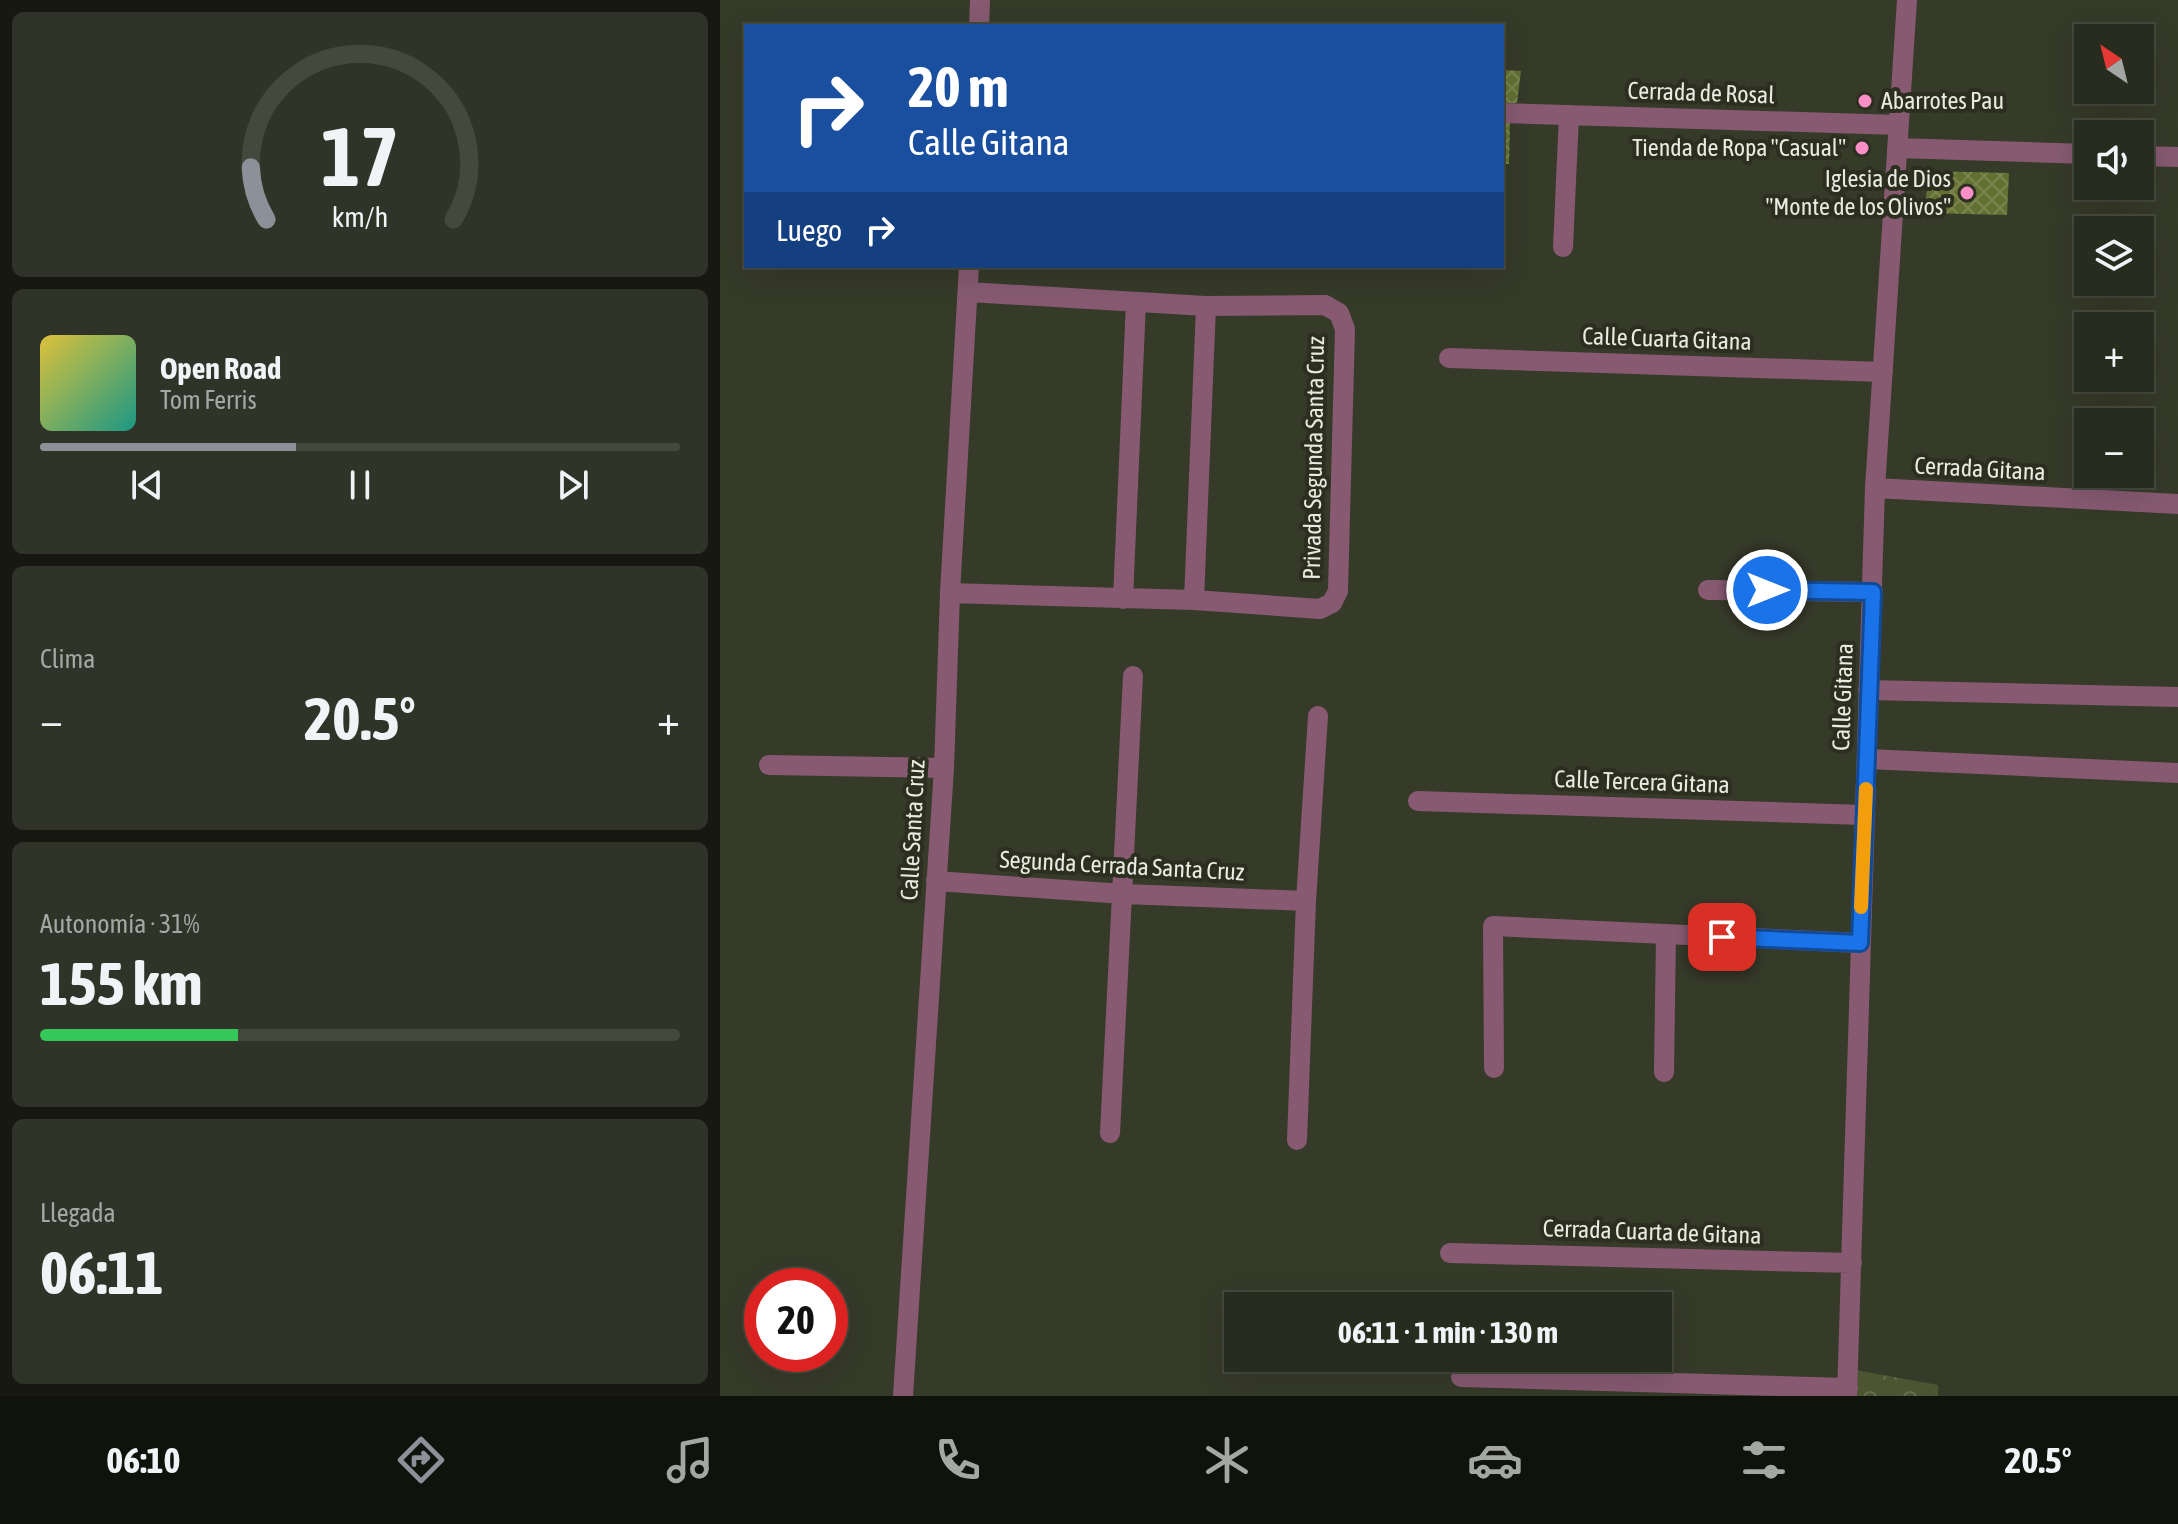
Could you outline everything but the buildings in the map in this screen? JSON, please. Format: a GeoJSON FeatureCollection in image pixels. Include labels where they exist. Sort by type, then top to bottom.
{"type":"FeatureCollection","features":[{"type":"Feature","properties":{"kind":"street"},"geometry":{"type":"LineString","coordinates":[[979,24],[980,0]]}},
{"type":"Feature","properties":{"kind":"street","name":"Calle Gitana"},"geometry":{"type":"LineString","coordinates":[[1848,1392],[1875,488],[1907,0]]}},
{"type":"Feature","properties":{"kind":"street","name":"Cerrada de Rosal"},"geometry":{"type":"LineString","coordinates":[[1504,113],[1899,125]]}},
{"type":"Feature","properties":{"kind":"street"},"geometry":{"type":"LineString","coordinates":[[1563,247],[1569,115]]}},
{"type":"Feature","properties":{"kind":"street"},"geometry":{"type":"LineString","coordinates":[[1897,148],[2074,154]]}},
{"type":"Feature","properties":{"kind":"street"},"geometry":{"type":"LineString","coordinates":[[2154,156],[2178,157]]}},
{"type":"Feature","properties":{"kind":"street","name":"Calle Santa Cruz"},"geometry":{"type":"LineString","coordinates":[[903,1396],[944,768],[950,593],[969,268]]}},
{"type":"Feature","properties":{"kind":"street"},"geometry":{"type":"LineString","coordinates":[[950,593],[1194,600],[1206,306],[968,292]]}},
{"type":"Feature","properties":{"kind":"street"},"geometry":{"type":"LineString","coordinates":[[1123,599],[1136,302]]}},
{"type":"Feature","properties":{"kind":"street","name":"Privada Segunda Santa Cruz"},"geometry":{"type":"LineString","coordinates":[[1194,600],[1320,609],[1332,603],[1338,591],[1345,329],[1339,313],[1325,305],[1206,306]]}},
{"type":"Feature","properties":{"kind":"street","name":"Calle Cuarta Gitana"},"geometry":{"type":"LineString","coordinates":[[1449,358],[1883,372]]}},
{"type":"Feature","properties":{"kind":"street","name":"Cerrada Gitana"},"geometry":{"type":"LineString","coordinates":[[1875,488],[2178,504]]}},
{"type":"Feature","properties":{"kind":"street"},"geometry":{"type":"LineString","coordinates":[[1708,590],[1873,592]]}},
{"type":"Feature","properties":{"kind":"street"},"geometry":{"type":"LineString","coordinates":[[1110,1133],[1133,676]]}},
{"type":"Feature","properties":{"kind":"street"},"geometry":{"type":"LineString","coordinates":[[1868,690],[2178,697]]}},
{"type":"Feature","properties":{"kind":"street"},"geometry":{"type":"LineString","coordinates":[[1297,1140],[1306,901],[1318,716]]}},
{"type":"Feature","properties":{"kind":"street"},"geometry":{"type":"LineString","coordinates":[[1867,759],[2178,773]]}},
{"type":"Feature","properties":{"kind":"street"},"geometry":{"type":"LineString","coordinates":[[769,765],[944,768]]}},
{"type":"Feature","properties":{"kind":"street","name":"Calle Tercera Gitana"},"geometry":{"type":"LineString","coordinates":[[1418,801],[1864,815]]}},
{"type":"Feature","properties":{"kind":"street","name":"Segunda Cerrada Santa Cruz"},"geometry":{"type":"LineString","coordinates":[[936,881],[1124,894],[1306,901]]}},
{"type":"Feature","properties":{"kind":"street"},"geometry":{"type":"LineString","coordinates":[[1494,1068],[1493,926],[1860,943]]}},
{"type":"Feature","properties":{"kind":"street"},"geometry":{"type":"LineString","coordinates":[[1664,1072],[1666,935]]}},
{"type":"Feature","properties":{"kind":"street","name":"Cerrada Cuarta de Gitana"},"geometry":{"type":"LineString","coordinates":[[1450,1253],[1852,1263]]}},
{"type":"Feature","properties":{"kind":"street"},"geometry":{"type":"LineString","coordinates":[[1461,1377],[1848,1392]]}},
{"type":"Feature","properties":{"kind":"green space"},"geometry":{"type":"Polygon","coordinates":[[[1856,1370],[1938,1385],[1938,1396],[1856,1396],[1856,1370]]]}},
{"type":"Feature","properties":{"kind":"slow traffic"},"geometry":{"type":"LineString","coordinates":[[1861,907],[1866,789]]}},
{"type":"Feature","properties":{"kind":"place","name":"Abarrotes Pau"},"geometry":{"type":"Point","coordinates":[1865,101]}},
{"type":"Feature","properties":{"kind":"place","name":"Tienda de Ropa \"Casual\""},"geometry":{"type":"Point","coordinates":[1862,148]}},
{"type":"Feature","properties":{"kind":"place","name":"Iglesia de Dios \"Monte de los Olivos\""},"geometry":{"type":"Point","coordinates":[1967,193]}},
{"type":"Feature","properties":{"kind":"route"},"geometry":{"type":"LineString","coordinates":[[1722,937],[1860,943],[1873,592],[1767,590]]}}]}
